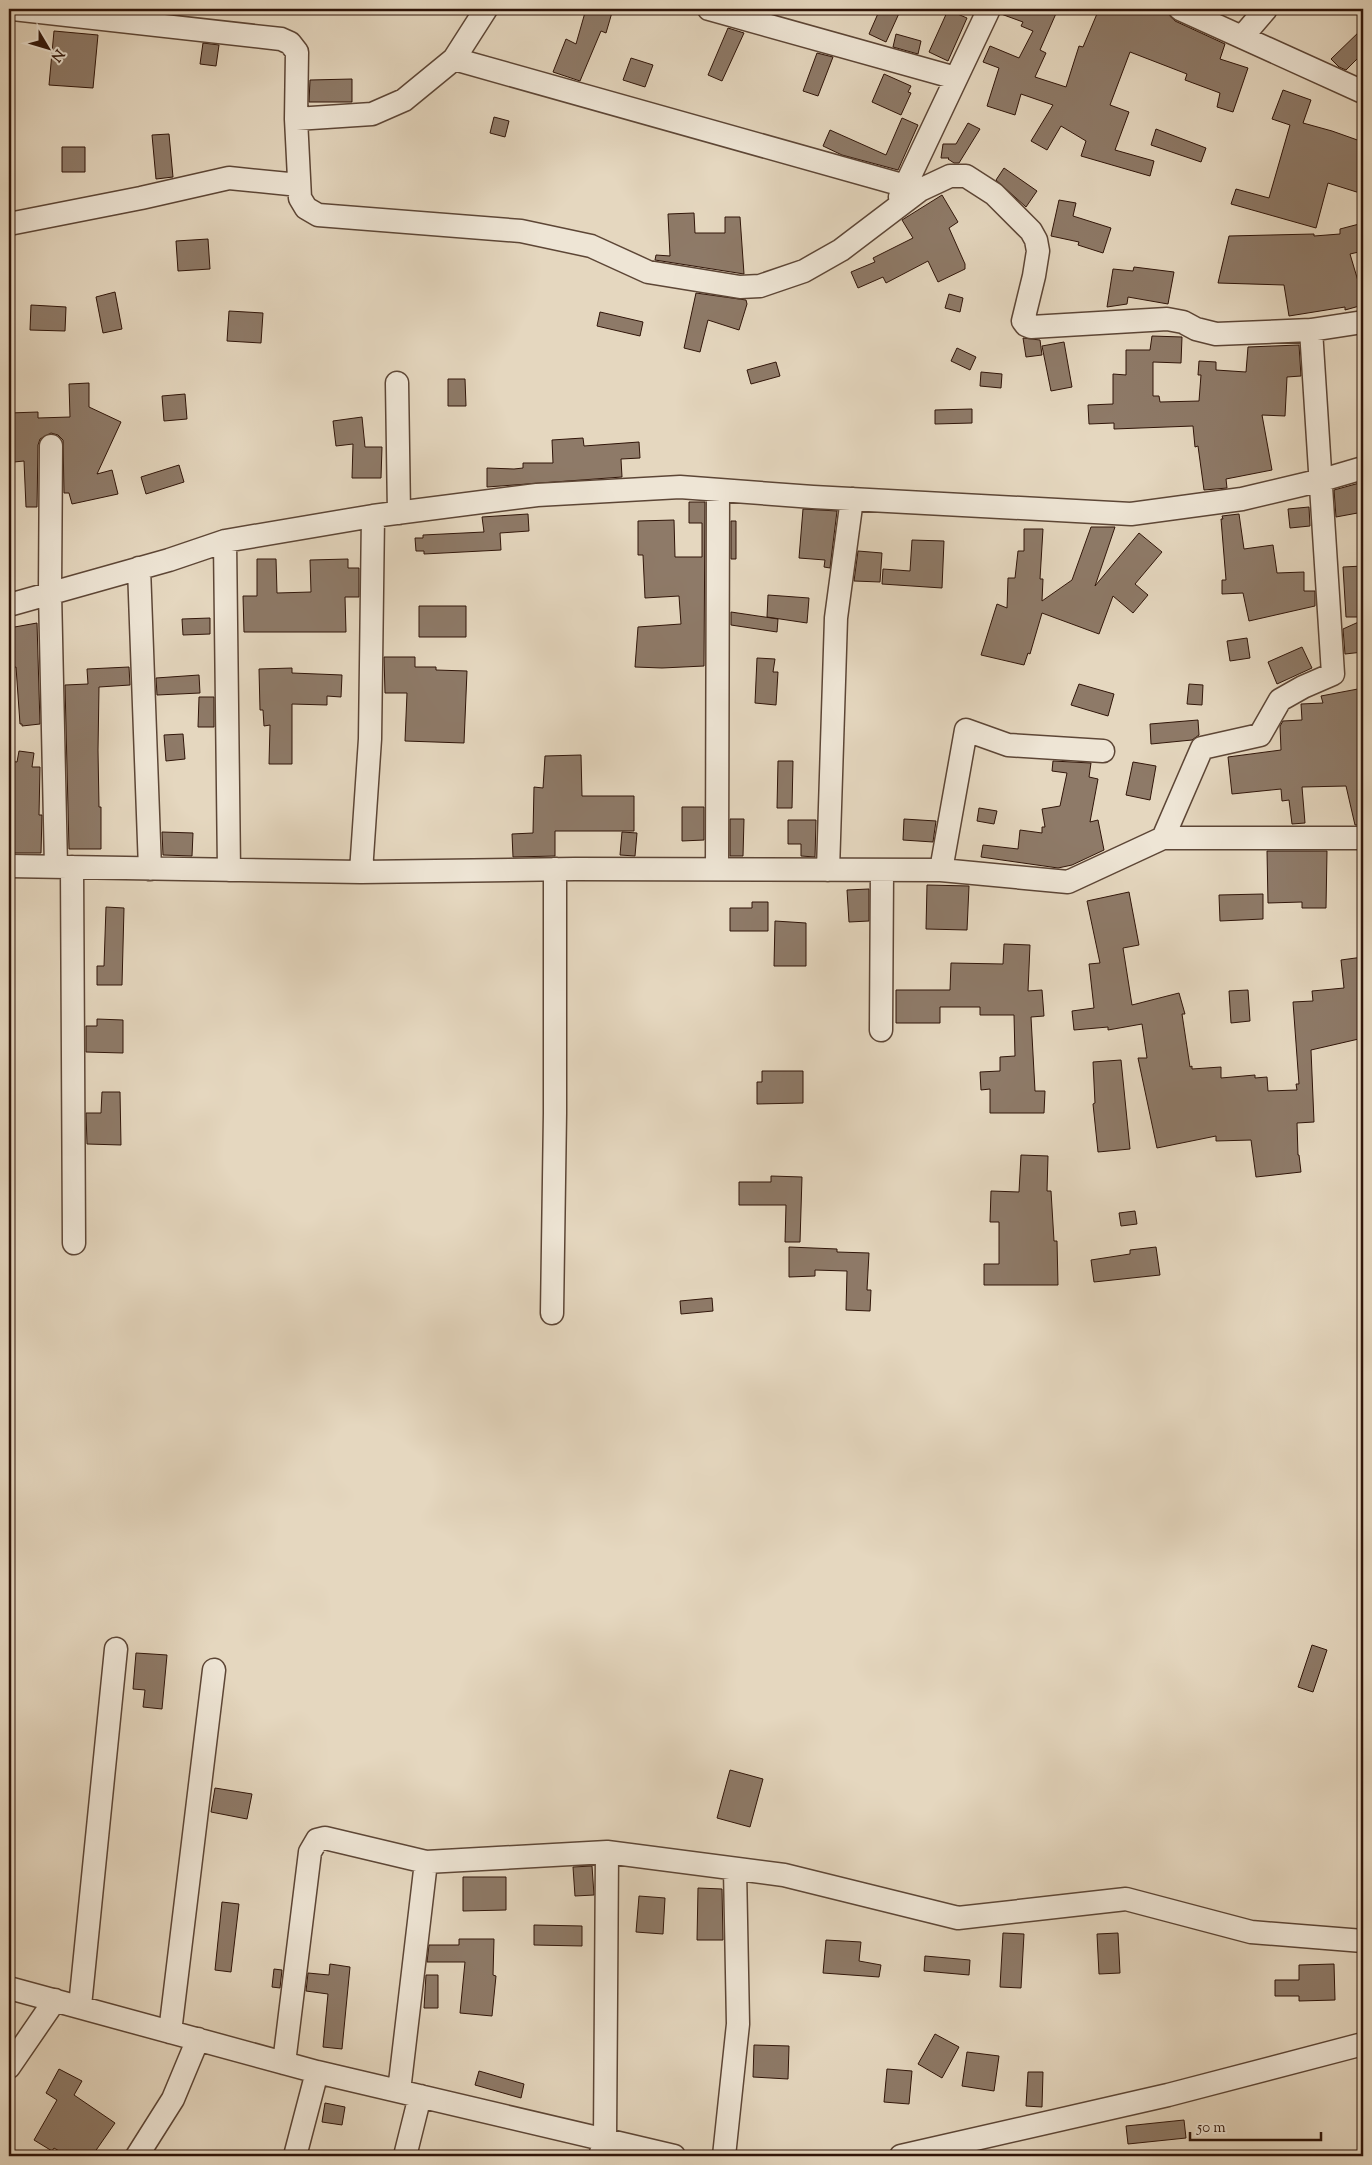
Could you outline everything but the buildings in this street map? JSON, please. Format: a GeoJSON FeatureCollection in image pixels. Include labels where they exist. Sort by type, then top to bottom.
{"type":"FeatureCollection","features":[{"type":"Feature","properties":{"kind":"street"},"geometry":{"type":"LineString","coordinates":[[13,9],[281,39],[290,43],[297,52],[296,119],[300,198],[306,208],[318,215],[521,232],[591,246],[648,272],[740,287],[760,286],[804,271],[841,250],[895,210],[913,187],[956,78],[989,9]]}},
{"type":"Feature","properties":{"kind":"street"},"geometry":{"type":"LineString","coordinates":[[296,119],[372,114],[404,100],[454,59],[486,9]]}},
{"type":"Feature","properties":{"kind":"street"},"geometry":{"type":"LineString","coordinates":[[709,9],[956,78]]}},
{"type":"Feature","properties":{"kind":"street"},"geometry":{"type":"LineString","coordinates":[[1180,9],[1363,92]]}},
{"type":"Feature","properties":{"kind":"street"},"geometry":{"type":"LineString","coordinates":[[1242,37],[1266,9]]}},
{"type":"Feature","properties":{"kind":"street"},"geometry":{"type":"LineString","coordinates":[[454,59],[913,187],[950,176],[966,176],[994,194],[1031,231],[1038,251],[1023,321],[1031,327],[1167,319],[1183,322],[1196,329],[1216,334],[1311,330],[1363,322]]}},
{"type":"Feature","properties":{"kind":"street"},"geometry":{"type":"LineString","coordinates":[[9,224],[141,198],[229,178],[299,185]]}},
{"type":"Feature","properties":{"kind":"street"},"geometry":{"type":"LineString","coordinates":[[1163,838],[1202,748],[1260,735],[1280,700],[1333,674],[1311,330]]}},
{"type":"Feature","properties":{"kind":"street"},"geometry":{"type":"LineString","coordinates":[[397,383],[398,513]]}},
{"type":"Feature","properties":{"kind":"street"},"geometry":{"type":"LineString","coordinates":[[51,446],[50,592],[64,867],[74,1243]]}},
{"type":"Feature","properties":{"kind":"street"},"geometry":{"type":"LineString","coordinates":[[9,605],[169,560],[225,541],[374,516],[537,496],[680,487],[852,499],[1131,514],[1242,499],[1363,468]]}},
{"type":"Feature","properties":{"kind":"street"},"geometry":{"type":"LineString","coordinates":[[717,869],[718,490]]}},
{"type":"Feature","properties":{"kind":"street"},"geometry":{"type":"LineString","coordinates":[[828,870],[836,618],[852,499]]}},
{"type":"Feature","properties":{"kind":"street"},"geometry":{"type":"LineString","coordinates":[[361,872],[370,740],[374,516]]}},
{"type":"Feature","properties":{"kind":"street"},"geometry":{"type":"LineString","coordinates":[[225,541],[229,870]]}},
{"type":"Feature","properties":{"kind":"street"},"geometry":{"type":"LineString","coordinates":[[139,568],[150,868]]}},
{"type":"Feature","properties":{"kind":"street"},"geometry":{"type":"LineString","coordinates":[[941,870],[966,730],[1008,745],[1103,751]]}},
{"type":"Feature","properties":{"kind":"street"},"geometry":{"type":"LineString","coordinates":[[9,866],[361,872],[555,869],[941,870],[1068,882],[1163,838],[1363,838]]}},
{"type":"Feature","properties":{"kind":"street"},"geometry":{"type":"LineString","coordinates":[[552,1313],[555,1113],[555,869]]}},
{"type":"Feature","properties":{"kind":"street"},"geometry":{"type":"LineString","coordinates":[[881,1030],[882,870]]}},
{"type":"Feature","properties":{"kind":"street"},"geometry":{"type":"LineString","coordinates":[[80,2006],[116,1649]]}},
{"type":"Feature","properties":{"kind":"street"},"geometry":{"type":"LineString","coordinates":[[170,2032],[214,1670]]}},
{"type":"Feature","properties":{"kind":"street"},"geometry":{"type":"LineString","coordinates":[[284,2063],[310,1852],[317,1840],[325,1838],[426,1862],[607,1852],[784,1876],[958,1918],[1126,1899],[1251,1932],[1363,1941]]}},
{"type":"Feature","properties":{"kind":"street"},"geometry":{"type":"LineString","coordinates":[[602,2148],[607,1852]]}},
{"type":"Feature","properties":{"kind":"street"},"geometry":{"type":"LineString","coordinates":[[405,2156],[426,1862]]}},
{"type":"Feature","properties":{"kind":"street"},"geometry":{"type":"LineString","coordinates":[[724,2156],[738,2024],[735,1869]]}},
{"type":"Feature","properties":{"kind":"street"},"geometry":{"type":"LineString","coordinates":[[9,1988],[317,2072],[410,2093],[602,2148],[674,2156]]}},
{"type":"Feature","properties":{"kind":"street"},"geometry":{"type":"LineString","coordinates":[[9,2067],[55,2000]]}},
{"type":"Feature","properties":{"kind":"street"},"geometry":{"type":"LineString","coordinates":[[137,2156],[173,2099],[198,2039]]}},
{"type":"Feature","properties":{"kind":"street"},"geometry":{"type":"LineString","coordinates":[[901,2156],[973,2148],[1363,2044]]}},
{"type":"Feature","properties":{"kind":"street"},"geometry":{"type":"LineString","coordinates":[[295,2156],[317,2072]]}}]}
